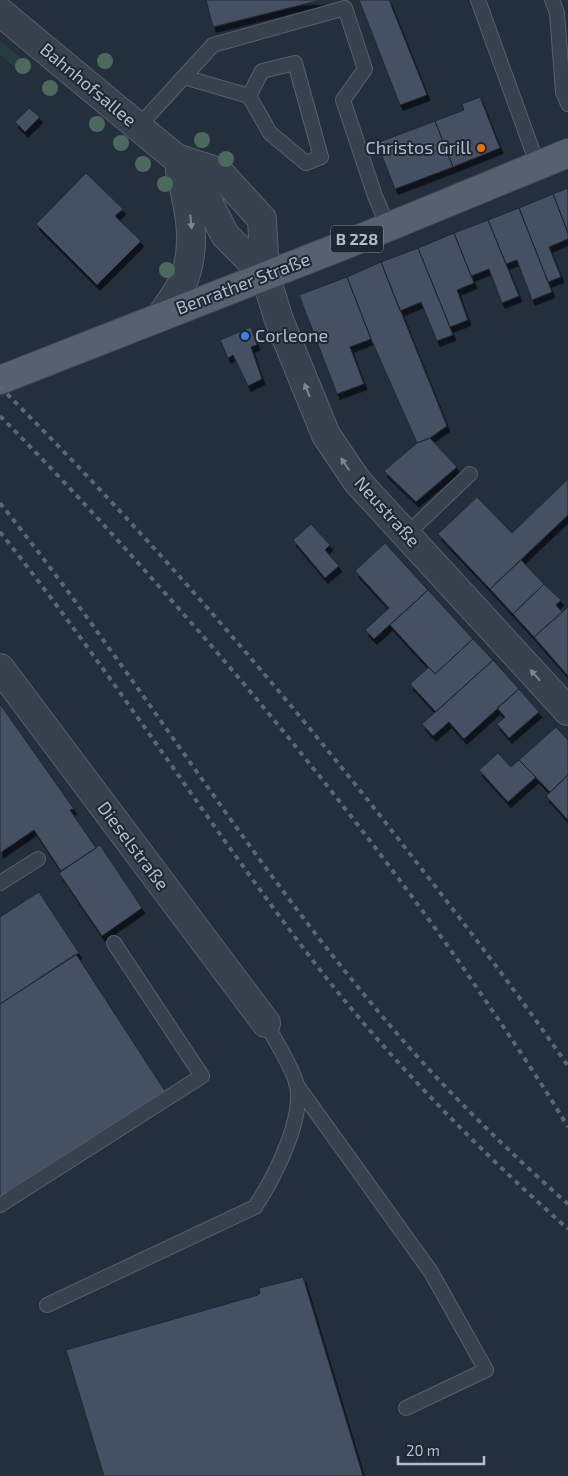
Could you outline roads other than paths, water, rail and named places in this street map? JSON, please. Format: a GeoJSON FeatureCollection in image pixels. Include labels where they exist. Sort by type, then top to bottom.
{"type":"FeatureCollection","features":[{"type":"Feature","properties":{"kind":"main road","name":"Benrather Straße"},"geometry":{"type":"LineString","coordinates":[[0,380],[568,154]]}},
{"type":"Feature","properties":{"kind":"street","name":"Bahnhofsallee"},"geometry":{"type":"LineString","coordinates":[[0,12],[176,158],[198,184],[225,235],[265,275]]}},
{"type":"Feature","properties":{"kind":"street","name":"Bahnhofsallee"},"geometry":{"type":"LineString","coordinates":[[176,158],[219,172],[262,219],[265,275]]}},
{"type":"Feature","properties":{"kind":"street"},"geometry":{"type":"LineString","coordinates":[[161,316],[184,278],[192,248],[189,206],[176,158]]}},
{"type":"Feature","properties":{"kind":"street","name":"Neustraße"},"geometry":{"type":"LineString","coordinates":[[265,275],[283,331],[326,435],[357,481],[568,711]]}},
{"type":"Feature","properties":{"kind":"street","name":"Dieselstraße"},"geometry":{"type":"LineString","coordinates":[[0,668],[266,1023]]}},
{"type":"Feature","properties":{"kind":"lane"},"geometry":{"type":"LineString","coordinates":[[478,0],[538,166]]}},
{"type":"Feature","properties":{"kind":"lane"},"geometry":{"type":"LineString","coordinates":[[552,0],[557,13],[563,92],[568,104]]}},
{"type":"Feature","properties":{"kind":"lane"},"geometry":{"type":"LineString","coordinates":[[138,127],[213,45],[345,8],[365,69],[343,100],[375,196],[388,226]]}},
{"type":"Feature","properties":{"kind":"lane"},"geometry":{"type":"LineString","coordinates":[[184,77],[249,96],[270,133],[306,163],[321,157],[295,63],[262,71],[249,96]]}},
{"type":"Feature","properties":{"kind":"lane"},"geometry":{"type":"LineString","coordinates":[[407,534],[470,474]]}},
{"type":"Feature","properties":{"kind":"lane"},"geometry":{"type":"LineString","coordinates":[[0,883],[38,859]]}},
{"type":"Feature","properties":{"kind":"lane"},"geometry":{"type":"LineString","coordinates":[[0,1206],[202,1076],[114,944]]}},
{"type":"Feature","properties":{"kind":"lane"},"geometry":{"type":"LineString","coordinates":[[266,1023],[296,1084],[431,1272],[486,1370],[406,1408]]}},
{"type":"Feature","properties":{"kind":"lane"},"geometry":{"type":"LineString","coordinates":[[47,1305],[255,1207],[267,1188],[292,1130],[299,1104],[296,1084]]}},
{"type":"Feature","properties":{"kind":"railway"},"geometry":{"type":"LineString","coordinates":[[0,387],[148,541],[288,702],[451,907],[568,1066]]}},
{"type":"Feature","properties":{"kind":"railway"},"geometry":{"type":"LineString","coordinates":[[0,416],[77,496],[202,635],[303,756],[400,881],[462,966],[568,1127]]}},
{"type":"Feature","properties":{"kind":"railway"},"geometry":{"type":"LineString","coordinates":[[0,503],[49,566],[279,886],[327,949],[399,1036],[445,1086],[493,1135],[568,1204]]}},
{"type":"Feature","properties":{"kind":"railway"},"geometry":{"type":"LineString","coordinates":[[0,532],[78,634],[265,897],[333,987],[429,1095],[497,1164],[568,1229]]}},
{"type":"Feature","properties":{"kind":"place","name":"Christos Grill"},"geometry":{"type":"Point","coordinates":[481,148]}},
{"type":"Feature","properties":{"kind":"place","name":"Corleone"},"geometry":{"type":"Point","coordinates":[245,336]}}]}
